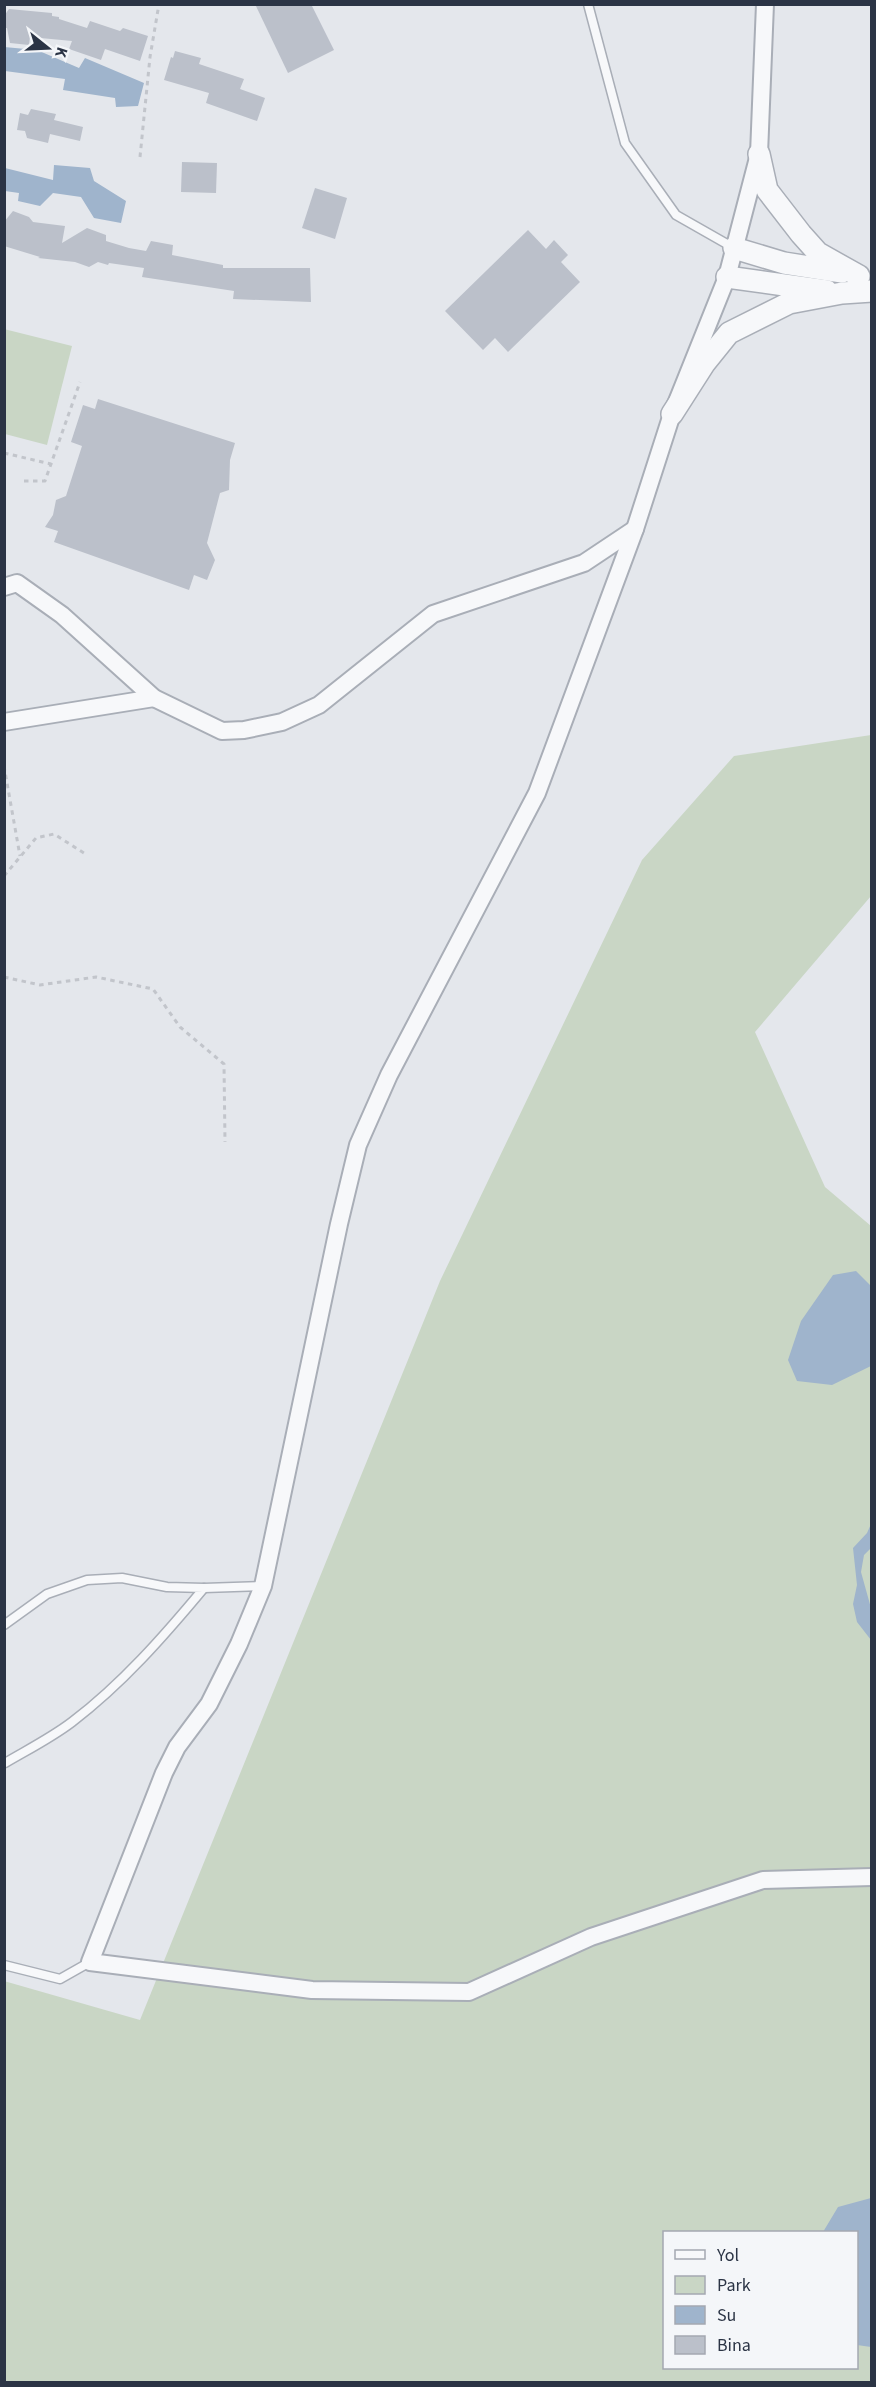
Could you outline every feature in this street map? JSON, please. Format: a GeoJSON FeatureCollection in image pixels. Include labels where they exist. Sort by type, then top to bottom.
{"type":"FeatureCollection","features":[{"type":"Feature","properties":{"kind":"street"},"geometry":{"type":"LineString","coordinates":[[765,4],[759,153],[727,277],[672,414],[635,529],[537,794],[388,1075],[358,1144],[263,1586],[239,1644],[209,1704],[177,1747],[164,1773],[90,1962],[312,1990],[469,1992],[591,1937],[763,1880],[872,1877]]}},
{"type":"Feature","properties":{"kind":"street"},"geometry":{"type":"LineString","coordinates":[[759,153],[767,190],[801,234],[818,253],[867,282]]}},
{"type":"Feature","properties":{"kind":"street"},"geometry":{"type":"LineString","coordinates":[[734,248],[784,263],[867,282]]}},
{"type":"Feature","properties":{"kind":"street"},"geometry":{"type":"LineString","coordinates":[[727,277],[842,293]]}},
{"type":"Feature","properties":{"kind":"street"},"geometry":{"type":"LineString","coordinates":[[672,414],[704,364],[729,333],[789,303],[842,293],[867,282]]}},
{"type":"Feature","properties":{"kind":"street"},"geometry":{"type":"LineString","coordinates":[[4,587],[17,583],[62,615],[154,698],[222,731],[244,730],[282,722],[319,705],[433,614],[584,563],[635,529]]}},
{"type":"Feature","properties":{"kind":"street"},"geometry":{"type":"LineString","coordinates":[[4,722],[154,698]]}},
{"type":"Feature","properties":{"kind":"lane"},"geometry":{"type":"LineString","coordinates":[[588,4],[625,143],[676,215],[734,248]]}},
{"type":"Feature","properties":{"kind":"lane"},"geometry":{"type":"LineString","coordinates":[[4,1625],[47,1594],[87,1580],[122,1578],[167,1587],[263,1586]]}},
{"type":"Feature","properties":{"kind":"lane"},"geometry":{"type":"LineString","coordinates":[[5,1763],[71,1723],[163,1638],[204,1588]]}},
{"type":"Feature","properties":{"kind":"lane"},"geometry":{"type":"LineString","coordinates":[[4,1965],[60,1979],[90,1962]]}},
{"type":"Feature","properties":{"kind":"path"},"geometry":{"type":"LineString","coordinates":[[140,157],[150,57],[159,4]]}},
{"type":"Feature","properties":{"kind":"path"},"geometry":{"type":"LineString","coordinates":[[24,481],[45,481],[80,382]]}},
{"type":"Feature","properties":{"kind":"path"},"geometry":{"type":"LineString","coordinates":[[4,453],[51,464]]}},
{"type":"Feature","properties":{"kind":"path"},"geometry":{"type":"LineString","coordinates":[[4,766],[20,856]]}},
{"type":"Feature","properties":{"kind":"path"},"geometry":{"type":"LineString","coordinates":[[4,876],[36,838],[54,834],[87,855]]}},
{"type":"Feature","properties":{"kind":"path"},"geometry":{"type":"LineString","coordinates":[[4,977],[40,985],[96,977],[153,989],[180,1027],[224,1064],[225,1142]]}},
{"type":"Feature","properties":{"kind":"green space"},"geometry":{"type":"Polygon","coordinates":[[[4,329],[72,346],[47,445],[5,434],[4,329]]]}},
{"type":"Feature","properties":{"kind":"green space"},"geometry":{"type":"Polygon","coordinates":[[[871,735],[871,896],[755,1032],[825,1187],[871,1226],[871,2382],[5,2382],[4,1981],[140,2020],[440,1281],[642,860],[734,756],[871,735]]]}},
{"type":"Feature","properties":{"kind":"water"},"geometry":{"type":"Polygon","coordinates":[[[4,47],[37,50],[79,68],[85,58],[144,83],[138,106],[116,107],[115,98],[63,90],[65,79],[5,71],[4,47]]]}},
{"type":"Feature","properties":{"kind":"water"},"geometry":{"type":"Polygon","coordinates":[[[54,165],[90,168],[94,181],[126,201],[121,223],[94,218],[81,197],[53,193],[40,206],[18,201],[19,193],[5,191],[5,168],[53,180],[54,165]]]}},
{"type":"Feature","properties":{"kind":"water"},"geometry":{"type":"Polygon","coordinates":[[[856,1271],[871,1286],[871,1366],[832,1385],[797,1381],[788,1360],[801,1321],[833,1275],[856,1271]]]}},
{"type":"Feature","properties":{"kind":"water"},"geometry":{"type":"Polygon","coordinates":[[[871,1524],[871,1548],[864,1555],[861,1572],[871,1608],[871,1640],[857,1622],[853,1604],[857,1585],[853,1548],[867,1533],[871,1524]]]}},
{"type":"Feature","properties":{"kind":"water"},"geometry":{"type":"Polygon","coordinates":[[[872,2198],[871,2347],[858,2345],[858,2231],[824,2231],[838,2207],[872,2198]]]}},
{"type":"Feature","properties":{"kind":"building"},"geometry":{"type":"Polygon","coordinates":[[[255,4],[311,4],[334,50],[288,73],[255,4]]]}},
{"type":"Feature","properties":{"kind":"building"},"geometry":{"type":"Polygon","coordinates":[[[9,9],[52,13],[52,16],[59,17],[59,19],[87,28],[90,21],[120,31],[123,28],[148,36],[140,61],[105,49],[101,60],[69,49],[72,41],[30,37],[29,45],[10,43],[7,28],[4,28],[4,16],[9,9]]]}},
{"type":"Feature","properties":{"kind":"building"},"geometry":{"type":"Polygon","coordinates":[[[175,51],[201,58],[199,64],[244,79],[240,89],[265,98],[257,121],[206,103],[209,93],[164,80],[175,51]]]}},
{"type":"Feature","properties":{"kind":"building"},"geometry":{"type":"Polygon","coordinates":[[[31,109],[56,114],[54,120],[83,127],[80,141],[50,134],[48,143],[27,138],[25,131],[17,130],[20,113],[28,115],[31,109]]]}},
{"type":"Feature","properties":{"kind":"building"},"geometry":{"type":"Polygon","coordinates":[[[182,162],[217,163],[216,193],[181,192],[182,162]]]}},
{"type":"Feature","properties":{"kind":"building"},"geometry":{"type":"Polygon","coordinates":[[[315,188],[347,198],[335,239],[302,228],[315,188]]]}},
{"type":"Feature","properties":{"kind":"building"},"geometry":{"type":"Polygon","coordinates":[[[13,211],[29,217],[33,222],[65,226],[62,243],[87,228],[106,235],[106,241],[129,248],[146,251],[151,241],[173,245],[172,255],[223,265],[223,268],[310,268],[311,302],[233,299],[234,291],[142,277],[144,268],[98,262],[89,267],[75,262],[38,258],[40,257],[4,246],[4,222],[13,211]]]}},
{"type":"Feature","properties":{"kind":"building"},"geometry":{"type":"Polygon","coordinates":[[[528,230],[546,249],[554,240],[568,255],[561,262],[580,282],[508,352],[495,338],[483,350],[445,311],[528,230]]]}},
{"type":"Feature","properties":{"kind":"building"},"geometry":{"type":"Polygon","coordinates":[[[98,399],[235,443],[230,460],[229,490],[220,493],[207,543],[215,560],[207,580],[194,575],[189,590],[54,542],[58,531],[45,527],[53,515],[56,500],[66,496],[82,446],[71,442],[83,405],[95,409],[98,399]]]}}]}
